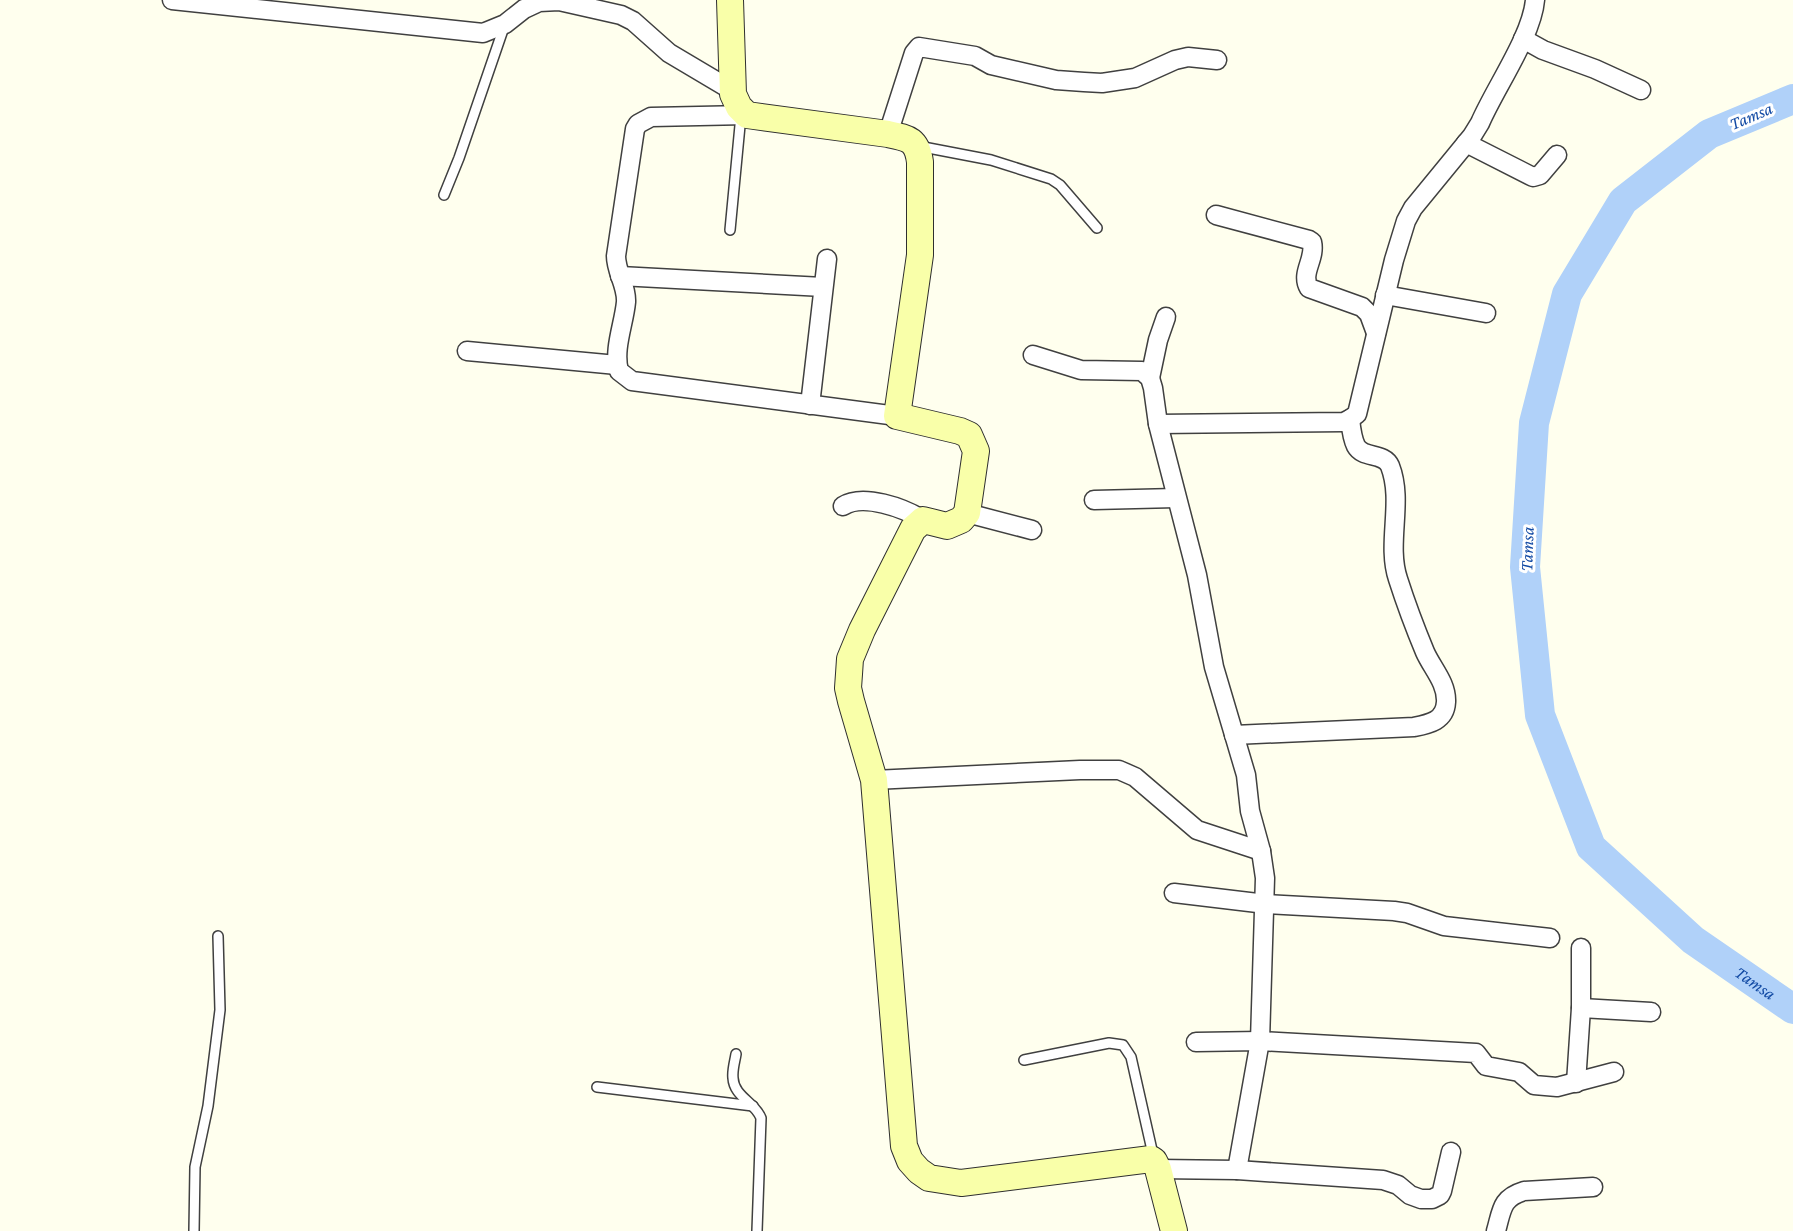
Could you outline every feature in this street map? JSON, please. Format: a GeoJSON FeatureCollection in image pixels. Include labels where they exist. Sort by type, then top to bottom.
{"type":"FeatureCollection","features":[{"type":"Feature","properties":{"kind":"street"},"geometry":{"type":"LineString","coordinates":[[172,0],[483,33],[505,24],[532,4],[559,1],[621,15],[633,21],[669,53],[733,91]]}},
{"type":"Feature","properties":{"kind":"street"},"geometry":{"type":"LineString","coordinates":[[730,0],[733,91],[744,115]]}},
{"type":"Feature","properties":{"kind":"street"},"geometry":{"type":"LineString","coordinates":[[1158,424],[1344,422],[1357,414],[1394,260],[1409,214],[1480,123],[1532,19],[1535,0]]}},
{"type":"Feature","properties":{"kind":"street"},"geometry":{"type":"LineString","coordinates":[[1523,39],[1543,50],[1595,69],[1641,90]]}},
{"type":"Feature","properties":{"kind":"street"},"geometry":{"type":"LineString","coordinates":[[888,134],[914,53],[918,47],[975,56],[991,65],[1056,80],[1084,82],[1111,82],[1135,78],[1174,60],[1188,57],[1217,60]]}},
{"type":"Feature","properties":{"kind":"street"},"geometry":{"type":"LineString","coordinates":[[843,506],[852,502],[892,505],[923,520],[947,526],[961,520],[967,513],[975,451],[969,435],[897,416],[632,381],[624,377],[619,371],[616,359],[626,294],[615,264],[615,256],[633,137],[638,124],[651,117],[660,116],[744,115],[888,134],[906,138],[915,146],[919,152],[920,162],[920,255],[897,416]]}},
{"type":"Feature","properties":{"kind":"street"},"geometry":{"type":"LineString","coordinates":[[1466,143],[1533,177],[1540,176],[1557,155]]}},
{"type":"Feature","properties":{"kind":"street"},"geometry":{"type":"LineString","coordinates":[[1216,214],[1312,242],[1314,251],[1305,277],[1307,285],[1318,292],[1362,307],[1368,312],[1376,333]]}},
{"type":"Feature","properties":{"kind":"street"},"geometry":{"type":"LineString","coordinates":[[810,405],[827,259]]}},
{"type":"Feature","properties":{"kind":"street"},"geometry":{"type":"LineString","coordinates":[[620,276],[823,287]]}},
{"type":"Feature","properties":{"kind":"street"},"geometry":{"type":"LineString","coordinates":[[1385,295],[1486,313]]}},
{"type":"Feature","properties":{"kind":"street"},"geometry":{"type":"LineString","coordinates":[[1166,317],[1158,340],[1150,378],[1158,424],[1197,575],[1214,667],[1246,775],[1250,811],[1261,851],[1265,878],[1260,1041],[1237,1170]]}},
{"type":"Feature","properties":{"kind":"street"},"geometry":{"type":"LineString","coordinates":[[468,351],[617,365]]}},
{"type":"Feature","properties":{"kind":"street"},"geometry":{"type":"LineString","coordinates":[[1033,355],[1081,370],[1142,371],[1150,378]]}},
{"type":"Feature","properties":{"kind":"street"},"geometry":{"type":"LineString","coordinates":[[1234,735],[1414,727],[1437,721],[1443,714],[1446,702],[1443,684],[1424,650],[1395,567],[1394,496],[1390,467],[1384,459],[1361,452],[1357,448],[1350,420]]}},
{"type":"Feature","properties":{"kind":"street"},"geometry":{"type":"LineString","coordinates":[[1094,500],[1176,498]]}},
{"type":"Feature","properties":{"kind":"street"},"geometry":{"type":"LineString","coordinates":[[967,513],[1032,530]]}},
{"type":"Feature","properties":{"kind":"street"},"geometry":{"type":"LineString","coordinates":[[923,520],[913,528],[862,630],[850,659],[848,688],[874,780],[902,1131],[904,1146],[910,1161],[929,1178],[961,1183],[1146,1158],[1156,1165],[1383,1180],[1398,1185],[1415,1198],[1432,1198],[1440,1195],[1442,1191],[1451,1152]]}},
{"type":"Feature","properties":{"kind":"street"},"geometry":{"type":"LineString","coordinates":[[874,780],[1119,770],[1135,777],[1197,830],[1261,851]]}},
{"type":"Feature","properties":{"kind":"street"},"geometry":{"type":"LineString","coordinates":[[1174,894],[1266,904],[1394,911],[1407,913],[1444,926],[1550,938]]}},
{"type":"Feature","properties":{"kind":"street"},"geometry":{"type":"LineString","coordinates":[[1576,1083],[1581,1008],[1581,948]]}},
{"type":"Feature","properties":{"kind":"street"},"geometry":{"type":"LineString","coordinates":[[1581,1008],[1651,1012]]}},
{"type":"Feature","properties":{"kind":"street"},"geometry":{"type":"LineString","coordinates":[[1196,1042],[1260,1041],[1476,1053],[1483,1064],[1519,1072],[1534,1085],[1557,1087],[1614,1072]]}},
{"type":"Feature","properties":{"kind":"street"},"geometry":{"type":"LineString","coordinates":[[1156,1165],[1174,1231]]}},
{"type":"Feature","properties":{"kind":"street"},"geometry":{"type":"LineString","coordinates":[[1496,1231],[1504,1202],[1514,1194],[1524,1191],[1593,1187]]}},
{"type":"Feature","properties":{"kind":"lane"},"geometry":{"type":"LineString","coordinates":[[444,195],[505,24]]}},
{"type":"Feature","properties":{"kind":"lane"},"geometry":{"type":"LineString","coordinates":[[730,230],[744,115]]}},
{"type":"Feature","properties":{"kind":"lane"},"geometry":{"type":"LineString","coordinates":[[915,146],[991,160],[1051,179],[1060,185],[1097,228]]}},
{"type":"Feature","properties":{"kind":"lane"},"geometry":{"type":"LineString","coordinates":[[194,1231],[195,1167],[207,1106],[221,996],[218,936]]}},
{"type":"Feature","properties":{"kind":"lane"},"geometry":{"type":"LineString","coordinates":[[1024,1060],[1109,1043],[1123,1045],[1131,1057],[1156,1165]]}},
{"type":"Feature","properties":{"kind":"lane"},"geometry":{"type":"LineString","coordinates":[[736,1053],[733,1078],[735,1088],[753,1106],[761,1118],[757,1231]]}},
{"type":"Feature","properties":{"kind":"lane"},"geometry":{"type":"LineString","coordinates":[[597,1087],[753,1106]]}},
{"type":"Feature","properties":{"kind":"waterway","name":"Tamsa"},"geometry":{"type":"LineString","coordinates":[[1793,99],[1709,134],[1623,201],[1567,294],[1534,423],[1525,567],[1540,715],[1591,847],[1693,940],[1793,1009]]}}]}
